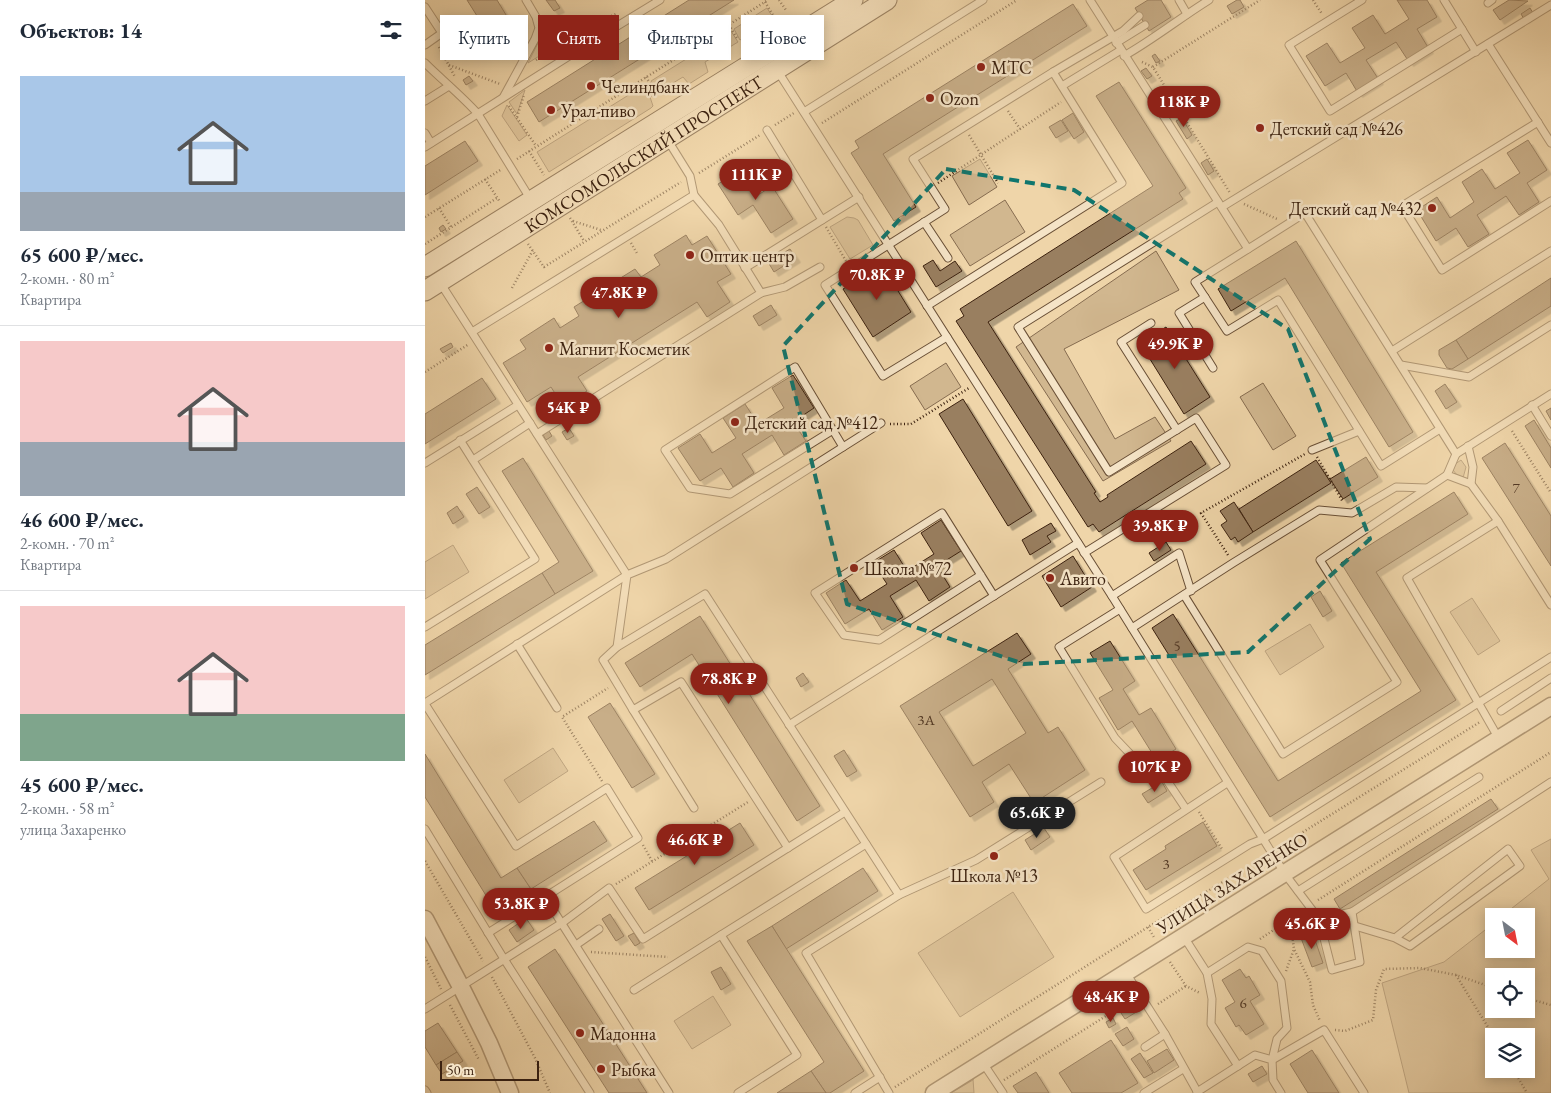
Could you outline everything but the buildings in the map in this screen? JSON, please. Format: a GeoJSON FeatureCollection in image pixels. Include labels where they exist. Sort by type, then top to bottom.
{"type":"FeatureCollection","features":[{"type":"Feature","properties":{"kind":"main road","name":"КОМСОМОЛЬСКИЙ ПРОСПЕКТ"},"geometry":{"type":"LineString","coordinates":[[425,267],[853,0]]}},
{"type":"Feature","properties":{"kind":"main road"},"geometry":{"type":"LineString","coordinates":[[844,27],[837,28],[834,25],[835,22],[867,0]]}},
{"type":"Feature","properties":{"kind":"main road","name":"КОМСОМОЛЬСКИЙ ПРОСПЕКТ"},"geometry":{"type":"LineString","coordinates":[[432,286],[887,0]]}},
{"type":"Feature","properties":{"kind":"main road"},"geometry":{"type":"LineString","coordinates":[[585,190],[574,192],[572,184],[576,179],[590,171],[601,158]]}},
{"type":"Feature","properties":{"kind":"main road"},"geometry":{"type":"LineString","coordinates":[[531,201],[541,217]]}},
{"type":"Feature","properties":{"kind":"street","name":"УЛИЦА ЗАХАРЕНКО"},"geometry":{"type":"LineString","coordinates":[[934,1093],[1551,706]]}},
{"type":"Feature","properties":{"kind":"street"},"geometry":{"type":"LineString","coordinates":[[425,919],[489,1043],[510,1093]]}},
{"type":"Feature","properties":{"kind":"lane"},"geometry":{"type":"LineString","coordinates":[[425,133],[428,145],[660,0]]}},
{"type":"Feature","properties":{"kind":"lane"},"geometry":{"type":"LineString","coordinates":[[802,110],[983,0]]}},
{"type":"Feature","properties":{"kind":"lane"},"geometry":{"type":"LineString","coordinates":[[1090,0],[1247,249]]}},
{"type":"Feature","properties":{"kind":"lane"},"geometry":{"type":"LineString","coordinates":[[1179,0],[1187,14]]}},
{"type":"Feature","properties":{"kind":"lane"},"geometry":{"type":"LineString","coordinates":[[1062,86],[1122,53],[1135,50],[1154,39],[1209,0]]}},
{"type":"Feature","properties":{"kind":"lane"},"geometry":{"type":"LineString","coordinates":[[1362,0],[1289,45],[1330,111],[1462,29]]}},
{"type":"Feature","properties":{"kind":"lane"},"geometry":{"type":"LineString","coordinates":[[1444,0],[1476,52]]}},
{"type":"Feature","properties":{"kind":"lane"},"geometry":{"type":"LineString","coordinates":[[503,98],[539,28],[528,1]]}},
{"type":"Feature","properties":{"kind":"lane"},"geometry":{"type":"LineString","coordinates":[[1084,553],[1226,465],[1196,418],[1109,472],[1018,327],[1220,205],[1235,200],[1551,6]]}},
{"type":"Feature","properties":{"kind":"lane"},"geometry":{"type":"LineString","coordinates":[[425,7],[442,34],[425,45]]}},
{"type":"Feature","properties":{"kind":"lane"},"geometry":{"type":"LineString","coordinates":[[1114,40],[1139,16]]}},
{"type":"Feature","properties":{"kind":"lane"},"geometry":{"type":"LineString","coordinates":[[947,337],[883,376],[825,285],[945,210],[913,159],[1053,72],[1145,25]]}},
{"type":"Feature","properties":{"kind":"lane"},"geometry":{"type":"LineString","coordinates":[[1488,44],[1551,143]]}},
{"type":"Feature","properties":{"kind":"lane"},"geometry":{"type":"LineString","coordinates":[[425,63],[467,102],[477,114],[531,201]]}},
{"type":"Feature","properties":{"kind":"lane"},"geometry":{"type":"LineString","coordinates":[[777,69],[1112,596],[1285,874],[1319,919],[1332,970],[1359,962],[1352,912]]}},
{"type":"Feature","properties":{"kind":"lane"},"geometry":{"type":"LineString","coordinates":[[927,306],[1123,183],[1053,72]]}},
{"type":"Feature","properties":{"kind":"lane"},"geometry":{"type":"LineString","coordinates":[[425,101],[449,86]]}},
{"type":"Feature","properties":{"kind":"lane"},"geometry":{"type":"LineString","coordinates":[[1538,122],[1402,206],[1442,270],[1551,201]]}},
{"type":"Feature","properties":{"kind":"lane"},"geometry":{"type":"LineString","coordinates":[[767,130],[822,220]]}},
{"type":"Feature","properties":{"kind":"lane"},"geometry":{"type":"LineString","coordinates":[[667,139],[690,176],[694,195],[719,224],[761,293]]}},
{"type":"Feature","properties":{"kind":"lane"},"geometry":{"type":"LineString","coordinates":[[472,332],[694,195]]}},
{"type":"Feature","properties":{"kind":"lane"},"geometry":{"type":"LineString","coordinates":[[745,268],[859,197]]}},
{"type":"Feature","properties":{"kind":"lane"},"geometry":{"type":"LineString","coordinates":[[1440,429],[1381,466],[1278,300],[1227,331],[1195,282],[1305,213],[1456,454]]}},
{"type":"Feature","properties":{"kind":"lane"},"geometry":{"type":"LineString","coordinates":[[924,222],[948,258]]}},
{"type":"Feature","properties":{"kind":"lane"},"geometry":{"type":"LineString","coordinates":[[1392,351],[1551,251]]}},
{"type":"Feature","properties":{"kind":"lane"},"geometry":{"type":"LineString","coordinates":[[537,434],[761,293],[785,287],[820,267]]}},
{"type":"Feature","properties":{"kind":"lane"},"geometry":{"type":"LineString","coordinates":[[432,286],[477,339],[627,575],[617,647]]}},
{"type":"Feature","properties":{"kind":"lane"},"geometry":{"type":"LineString","coordinates":[[1205,297],[1179,313],[1213,368]]}},
{"type":"Feature","properties":{"kind":"lane"},"geometry":{"type":"LineString","coordinates":[[1151,323],[1121,342],[1177,430]]}},
{"type":"Feature","properties":{"kind":"lane"},"geometry":{"type":"LineString","coordinates":[[1401,366],[1469,377],[1551,325]]}},
{"type":"Feature","properties":{"kind":"lane"},"geometry":{"type":"LineString","coordinates":[[833,430],[730,494],[690,488],[665,450],[795,367],[833,430],[843,447]]}},
{"type":"Feature","properties":{"kind":"lane"},"geometry":{"type":"LineString","coordinates":[[1184,595],[1283,754],[1397,682],[1320,560],[1447,475],[1456,454],[1551,394]]}},
{"type":"Feature","properties":{"kind":"lane"},"geometry":{"type":"LineString","coordinates":[[425,463],[518,404]]}},
{"type":"Feature","properties":{"kind":"lane"},"geometry":{"type":"LineString","coordinates":[[1532,405],[1551,436]]}},
{"type":"Feature","properties":{"kind":"lane"},"geometry":{"type":"LineString","coordinates":[[488,933],[638,838],[607,788],[516,846],[425,704],[627,575],[666,559],[881,423]]}},
{"type":"Feature","properties":{"kind":"lane"},"geometry":{"type":"LineString","coordinates":[[473,460],[530,424]]}},
{"type":"Feature","properties":{"kind":"lane"},"geometry":{"type":"LineString","coordinates":[[1312,450],[1359,431]]}},
{"type":"Feature","properties":{"kind":"lane"},"geometry":{"type":"LineString","coordinates":[[425,627],[535,559],[460,440]]}},
{"type":"Feature","properties":{"kind":"lane"},"geometry":{"type":"LineString","coordinates":[[1468,446],[1473,468],[1471,484]]}},
{"type":"Feature","properties":{"kind":"lane"},"geometry":{"type":"LineString","coordinates":[[1447,475],[1471,484],[1498,521],[1551,605]]}},
{"type":"Feature","properties":{"kind":"lane"},"geometry":{"type":"LineString","coordinates":[[1132,628],[1319,510],[1352,513],[1396,487],[1427,488]]}},
{"type":"Feature","properties":{"kind":"lane"},"geometry":{"type":"LineString","coordinates":[[981,575],[879,640],[844,635],[815,593],[942,513],[981,575],[994,596]]}},
{"type":"Feature","properties":{"kind":"lane"},"geometry":{"type":"LineString","coordinates":[[1498,521],[1407,578],[1499,739]]}},
{"type":"Feature","properties":{"kind":"lane"},"geometry":{"type":"LineString","coordinates":[[789,725],[1078,543]]}},
{"type":"Feature","properties":{"kind":"lane"},"geometry":{"type":"LineString","coordinates":[[1112,596],[1179,553],[1191,591]]}},
{"type":"Feature","properties":{"kind":"lane"},"geometry":{"type":"LineString","coordinates":[[694,808],[603,660],[617,647],[705,594],[899,895]]}},
{"type":"Feature","properties":{"kind":"lane"},"geometry":{"type":"LineString","coordinates":[[1120,609],[1059,647],[1115,738],[1151,776],[1166,779],[1186,809]]}},
{"type":"Feature","properties":{"kind":"lane"},"geometry":{"type":"LineString","coordinates":[[517,644],[557,708]]}},
{"type":"Feature","properties":{"kind":"lane"},"geometry":{"type":"LineString","coordinates":[[1227,783],[1114,857],[1146,909],[1250,844],[1263,839],[1551,657]]}},
{"type":"Feature","properties":{"kind":"lane"},"geometry":{"type":"LineString","coordinates":[[1501,711],[1551,678]]}},
{"type":"Feature","properties":{"kind":"lane"},"geometry":{"type":"LineString","coordinates":[[633,710],[681,682],[788,848]]}},
{"type":"Feature","properties":{"kind":"lane"},"geometry":{"type":"LineString","coordinates":[[1299,891],[1479,777]]}},
{"type":"Feature","properties":{"kind":"lane"},"geometry":{"type":"LineString","coordinates":[[889,1092],[807,953],[899,895],[977,860],[1101,782]]}},
{"type":"Feature","properties":{"kind":"lane"},"geometry":{"type":"LineString","coordinates":[[1319,919],[1352,912],[1551,782]]}},
{"type":"Feature","properties":{"kind":"lane"},"geometry":{"type":"LineString","coordinates":[[425,1009],[562,923],[609,888],[643,939],[845,812]]}},
{"type":"Feature","properties":{"kind":"lane"},"geometry":{"type":"LineString","coordinates":[[425,830],[504,959],[590,1093]]}},
{"type":"Feature","properties":{"kind":"lane"},"geometry":{"type":"LineString","coordinates":[[634,990],[866,844]]}},
{"type":"Feature","properties":{"kind":"lane"},"geometry":{"type":"LineString","coordinates":[[1355,926],[1395,938],[1410,946],[1520,866],[1508,849],[1395,938]]}},
{"type":"Feature","properties":{"kind":"lane"},"geometry":{"type":"LineString","coordinates":[[545,897],[669,1093]]}},
{"type":"Feature","properties":{"kind":"lane"},"geometry":{"type":"LineString","coordinates":[[578,948],[599,929]]}},
{"type":"Feature","properties":{"kind":"lane"},"geometry":{"type":"LineString","coordinates":[[721,935],[797,1056],[738,1093]]}},
{"type":"Feature","properties":{"kind":"lane"},"geometry":{"type":"LineString","coordinates":[[1184,937],[1207,974],[1212,999],[1211,1024],[1238,1066]]}},
{"type":"Feature","properties":{"kind":"lane"},"geometry":{"type":"LineString","coordinates":[[1207,974],[1248,947],[1261,951],[1281,982],[1287,1028],[1277,1039],[1272,1060],[1273,1080],[1281,1093]]}},
{"type":"Feature","properties":{"kind":"lane"},"geometry":{"type":"LineString","coordinates":[[1126,972],[1165,1034],[1183,1069],[1198,1092],[1255,1055],[1272,1060],[1324,1030],[1364,1093]]}},
{"type":"Feature","properties":{"kind":"lane"},"geometry":{"type":"LineString","coordinates":[[1145,1047],[1165,1034]]}},
{"type":"Feature","properties":{"kind":"lane"},"geometry":{"type":"LineString","coordinates":[[983,1062],[1003,1093]]}},
{"type":"Feature","properties":{"kind":"lane"},"geometry":{"type":"LineString","coordinates":[[1144,1093],[1183,1069]]}},
{"type":"Feature","properties":{"kind":"lane"},"geometry":{"type":"LineString","coordinates":[[855,1093],[880,1078]]}},
{"type":"Feature","properties":{"kind":"path"},"geometry":{"type":"LineString","coordinates":[[731,24],[769,0]]}},
{"type":"Feature","properties":{"kind":"path"},"geometry":{"type":"LineString","coordinates":[[779,0],[786,10]]}},
{"type":"Feature","properties":{"kind":"path"},"geometry":{"type":"LineString","coordinates":[[814,128],[1017,0]]}},
{"type":"Feature","properties":{"kind":"path"},"geometry":{"type":"LineString","coordinates":[[1153,68],[1260,0]]}},
{"type":"Feature","properties":{"kind":"path"},"geometry":{"type":"LineString","coordinates":[[1313,0],[1327,22]]}},
{"type":"Feature","properties":{"kind":"path"},"geometry":{"type":"LineString","coordinates":[[765,2],[773,15]]}},
{"type":"Feature","properties":{"kind":"path"},"geometry":{"type":"LineString","coordinates":[[517,71],[592,24],[623,11]]}},
{"type":"Feature","properties":{"kind":"path"},"geometry":{"type":"LineString","coordinates":[[731,28],[738,40]]}},
{"type":"Feature","properties":{"kind":"path"},"geometry":{"type":"LineString","coordinates":[[434,39],[456,80]]}},
{"type":"Feature","properties":{"kind":"path"},"geometry":{"type":"LineString","coordinates":[[1135,50],[1143,63],[1153,68],[1235,200],[1288,224]]}},
{"type":"Feature","properties":{"kind":"path"},"geometry":{"type":"LineString","coordinates":[[425,217],[673,60]]}},
{"type":"Feature","properties":{"kind":"path"},"geometry":{"type":"LineString","coordinates":[[449,65],[509,87]]}},
{"type":"Feature","properties":{"kind":"path"},"geometry":{"type":"LineString","coordinates":[[646,77],[656,93]]}},
{"type":"Feature","properties":{"kind":"path"},"geometry":{"type":"LineString","coordinates":[[517,117],[529,81]]}},
{"type":"Feature","properties":{"kind":"path"},"geometry":{"type":"LineString","coordinates":[[931,188],[1069,97]]}},
{"type":"Feature","properties":{"kind":"path"},"geometry":{"type":"LineString","coordinates":[[503,98],[536,146]]}},
{"type":"Feature","properties":{"kind":"path"},"geometry":{"type":"LineString","coordinates":[[1003,102],[1020,129]]}},
{"type":"Feature","properties":{"kind":"path"},"geometry":{"type":"LineString","coordinates":[[544,268],[690,176],[697,174],[802,110]]}},
{"type":"Feature","properties":{"kind":"path"},"geometry":{"type":"LineString","coordinates":[[964,127],[998,183]]}},
{"type":"Feature","properties":{"kind":"path"},"geometry":{"type":"LineString","coordinates":[[425,244],[497,198]]}},
{"type":"Feature","properties":{"kind":"path"},"geometry":{"type":"LineString","coordinates":[[439,208],[451,227]]}},
{"type":"Feature","properties":{"kind":"path"},"geometry":{"type":"LineString","coordinates":[[572,220],[601,231]]}},
{"type":"Feature","properties":{"kind":"path"},"geometry":{"type":"LineString","coordinates":[[822,220],[851,269]]}},
{"type":"Feature","properties":{"kind":"path"},"geometry":{"type":"LineString","coordinates":[[511,288],[533,250]]}},
{"type":"Feature","properties":{"kind":"path"},"geometry":{"type":"LineString","coordinates":[[425,372],[477,339]]}},
{"type":"Feature","properties":{"kind":"path"},"geometry":{"type":"LineString","coordinates":[[881,423],[911,424],[977,383]]}},
{"type":"Feature","properties":{"kind":"path"},"geometry":{"type":"LineString","coordinates":[[1506,422],[1551,493]]}},
{"type":"Feature","properties":{"kind":"path"},"geometry":{"type":"LineString","coordinates":[[1233,563],[1201,513],[1312,450],[1349,512]]}},
{"type":"Feature","properties":{"kind":"path"},"geometry":{"type":"LineString","coordinates":[[607,788],[562,717],[616,683]]}},
{"type":"Feature","properties":{"kind":"path"},"geometry":{"type":"LineString","coordinates":[[889,1092],[1148,927],[1486,718]]}},
{"type":"Feature","properties":{"kind":"path"},"geometry":{"type":"LineString","coordinates":[[1248,947],[1551,752]]}},
{"type":"Feature","properties":{"kind":"path"},"geometry":{"type":"LineString","coordinates":[[609,888],[755,797]]}},
{"type":"Feature","properties":{"kind":"path"},"geometry":{"type":"LineString","coordinates":[[1194,804],[1228,858]]}},
{"type":"Feature","properties":{"kind":"path"},"geometry":{"type":"LineString","coordinates":[[638,838],[652,861]]}},
{"type":"Feature","properties":{"kind":"path"},"geometry":{"type":"LineString","coordinates":[[1290,919],[1294,949],[1310,982],[1313,1005],[1324,1030],[1345,1031],[1373,1020],[1377,990],[1384,969],[1420,968],[1456,975],[1485,985]]}},
{"type":"Feature","properties":{"kind":"path"},"geometry":{"type":"LineString","coordinates":[[1148,927],[1186,986],[1212,999]]}},
{"type":"Feature","properties":{"kind":"path"},"geometry":{"type":"LineString","coordinates":[[578,948],[684,958]]}},
{"type":"Feature","properties":{"kind":"path"},"geometry":{"type":"LineString","coordinates":[[1281,982],[1294,949]]}},
{"type":"Feature","properties":{"kind":"path"},"geometry":{"type":"LineString","coordinates":[[425,957],[479,1060]]}},
{"type":"Feature","properties":{"kind":"path"},"geometry":{"type":"LineString","coordinates":[[1456,975],[1488,1028]]}},
{"type":"Feature","properties":{"kind":"path"},"geometry":{"type":"LineString","coordinates":[[1149,1009],[1186,986]]}},
{"type":"Feature","properties":{"kind":"path"},"geometry":{"type":"LineString","coordinates":[[997,1084],[1140,995]]}},
{"type":"Feature","properties":{"kind":"path"},"geometry":{"type":"LineString","coordinates":[[1535,1001],[1551,1005]]}},
{"type":"Feature","properties":{"kind":"path"},"geometry":{"type":"LineString","coordinates":[[1518,1078],[1527,1093]]}},
{"type":"Feature","properties":{"kind":"highlighted area"},"geometry":{"type":"Polygon","coordinates":[[[946,169],[1074,190],[1288,329],[1370,539],[1248,652],[1024,664],[847,604],[783,346],[946,169]]]}},
{"type":"Feature","properties":{"kind":"shaded area"},"geometry":{"type":"Polygon","coordinates":[[[767,8],[771,15],[756,15],[767,8]]]}},
{"type":"Feature","properties":{"kind":"shaded area"},"geometry":{"type":"Polygon","coordinates":[[[741,25],[740,40],[734,29],[741,25]]]}},
{"type":"Feature","properties":{"kind":"shaded area"},"geometry":{"type":"Polygon","coordinates":[[[731,31],[738,42],[731,46],[731,31]]]}},
{"type":"Feature","properties":{"kind":"shaded area"},"geometry":{"type":"Polygon","coordinates":[[[538,43],[538,57],[528,63],[538,43]]]}},
{"type":"Feature","properties":{"kind":"shaded area"},"geometry":{"type":"Polygon","coordinates":[[[685,60],[708,60],[705,62],[708,72],[689,84],[683,77],[658,92],[651,81],[685,60]]]}},
{"type":"Feature","properties":{"kind":"shaded area"},"geometry":{"type":"Polygon","coordinates":[[[648,83],[655,94],[650,97],[653,106],[651,108],[549,172],[537,152],[648,83]]]}},
{"type":"Feature","properties":{"kind":"shaded area"},"geometry":{"type":"Polygon","coordinates":[[[525,90],[517,114],[509,102],[525,90]]]}},
{"type":"Feature","properties":{"kind":"shaded area"},"geometry":{"type":"Polygon","coordinates":[[[507,105],[527,135],[519,141],[502,116],[507,105]]]}},
{"type":"Feature","properties":{"kind":"shaded area"},"geometry":{"type":"Polygon","coordinates":[[[980,159],[997,187],[969,205],[952,176],[980,159]]]}},
{"type":"Feature","properties":{"kind":"shaded area"},"geometry":{"type":"Polygon","coordinates":[[[1005,200],[1025,232],[970,266],[950,235],[1005,200]]]}},
{"type":"Feature","properties":{"kind":"shaded area"},"geometry":{"type":"Polygon","coordinates":[[[847,217],[858,220],[873,245],[850,259],[830,227],[847,217]]]}},
{"type":"Feature","properties":{"kind":"shaded area"},"geometry":{"type":"Polygon","coordinates":[[[1156,251],[1179,290],[1064,349],[1115,439],[1155,417],[1171,441],[1103,481],[1016,347],[1156,251]]]}},
{"type":"Feature","properties":{"kind":"shaded area"},"geometry":{"type":"Polygon","coordinates":[[[946,363],[961,387],[925,410],[910,386],[946,363]]]}},
{"type":"Feature","properties":{"kind":"shaded area"},"geometry":{"type":"Polygon","coordinates":[[[1263,383],[1296,436],[1273,450],[1240,397],[1263,383]]]}},
{"type":"Feature","properties":{"kind":"shaded area"},"geometry":{"type":"Polygon","coordinates":[[[1461,460],[1466,467],[1463,478],[1456,474],[1451,467],[1461,460]]]}},
{"type":"Feature","properties":{"kind":"shaded area"},"geometry":{"type":"Polygon","coordinates":[[[453,545],[469,572],[425,599],[425,562],[453,545]]]}},
{"type":"Feature","properties":{"kind":"shaded area"},"geometry":{"type":"Polygon","coordinates":[[[1472,598],[1500,641],[1478,655],[1450,612],[1472,598]]]}},
{"type":"Feature","properties":{"kind":"shaded area"},"geometry":{"type":"Polygon","coordinates":[[[1310,624],[1324,647],[1280,675],[1265,651],[1310,624]]]}},
{"type":"Feature","properties":{"kind":"shaded area"},"geometry":{"type":"Polygon","coordinates":[[[553,748],[568,771],[519,803],[504,780],[553,748]]]}},
{"type":"Feature","properties":{"kind":"shaded area"},"geometry":{"type":"Polygon","coordinates":[[[1551,839],[1551,1093],[1409,1093],[1382,983],[1444,962],[1485,930],[1485,958],[1535,958],[1535,908],[1512,908],[1549,879],[1531,850],[1551,839]]]}},
{"type":"Feature","properties":{"kind":"shaded area"},"geometry":{"type":"Polygon","coordinates":[[[1013,892],[1054,957],[960,1017],[918,953],[1013,892]]]}},
{"type":"Feature","properties":{"kind":"shaded area"},"geometry":{"type":"Polygon","coordinates":[[[713,996],[731,1025],[692,1049],[674,1021],[713,996]]]}},
{"type":"Feature","properties":{"kind":"shaded area"},"geometry":{"type":"Polygon","coordinates":[[[973,1080],[974,1093],[951,1093],[973,1080]]]}},
{"type":"Feature","properties":{"kind":"place","name":"МТС"},"geometry":{"type":"Point","coordinates":[981,67]}},
{"type":"Feature","properties":{"kind":"place","name":"Челиндбанк"},"geometry":{"type":"Point","coordinates":[591,86]}},
{"type":"Feature","properties":{"kind":"place","name":"Ozon"},"geometry":{"type":"Point","coordinates":[930,98]}},
{"type":"Feature","properties":{"kind":"place","name":"Урал-пиво"},"geometry":{"type":"Point","coordinates":[551,110]}},
{"type":"Feature","properties":{"kind":"place","name":"Детский сад №426"},"geometry":{"type":"Point","coordinates":[1260,128]}},
{"type":"Feature","properties":{"kind":"place","name":"Детский сад №432"},"geometry":{"type":"Point","coordinates":[1432,208]}},
{"type":"Feature","properties":{"kind":"place","name":"Оптик центр"},"geometry":{"type":"Point","coordinates":[690,255]}},
{"type":"Feature","properties":{"kind":"place","name":"Магнит Косметик"},"geometry":{"type":"Point","coordinates":[549,348]}},
{"type":"Feature","properties":{"kind":"place","name":"Детский сад №412"},"geometry":{"type":"Point","coordinates":[735,422]}},
{"type":"Feature","properties":{"kind":"place","name":"Школа №72"},"geometry":{"type":"Point","coordinates":[854,568]}},
{"type":"Feature","properties":{"kind":"place","name":"Авито"},"geometry":{"type":"Point","coordinates":[1050,578]}},
{"type":"Feature","properties":{"kind":"place","name":"Школа №13"},"geometry":{"type":"Point","coordinates":[994,856]}},
{"type":"Feature","properties":{"kind":"place","name":"Мадонна"},"geometry":{"type":"Point","coordinates":[580,1033]}},
{"type":"Feature","properties":{"kind":"place","name":"Рыбка"},"geometry":{"type":"Point","coordinates":[601,1069]}}]}
